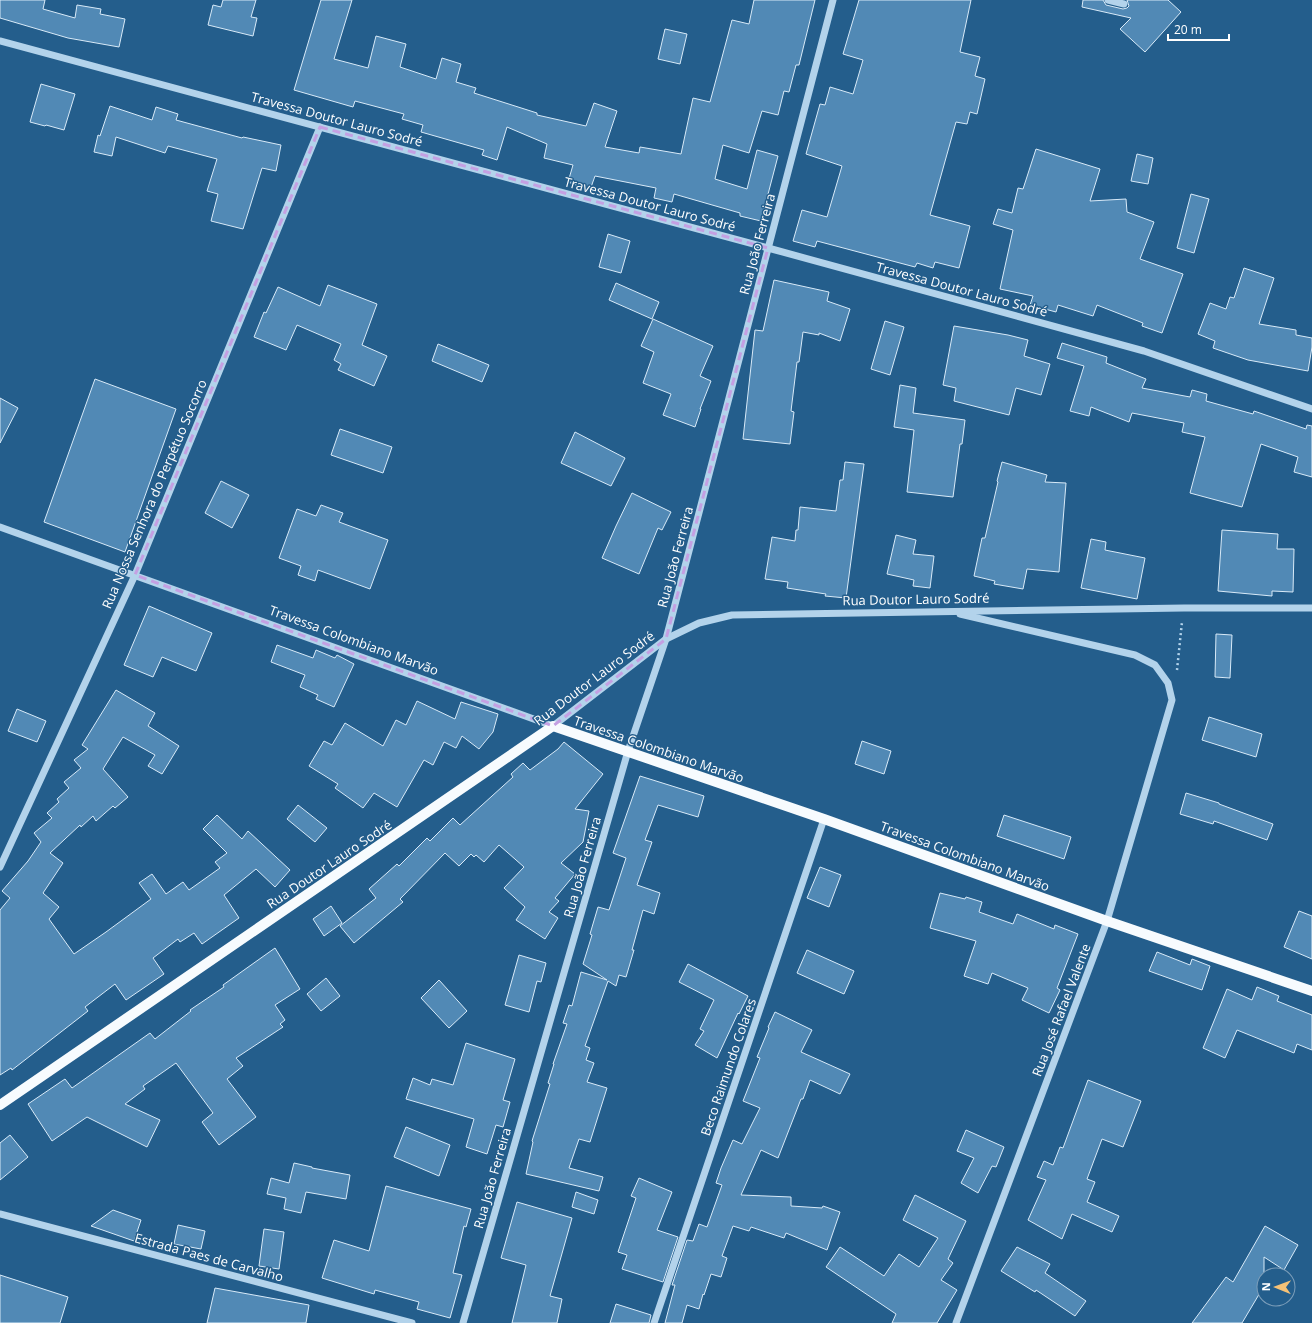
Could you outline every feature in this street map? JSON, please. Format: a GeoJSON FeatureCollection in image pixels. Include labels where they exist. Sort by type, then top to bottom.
{"type":"FeatureCollection","features":[{"type":"Feature","properties":{"kind":"main road","name":"Travessa Colombiano Marvão"},"geometry":{"type":"LineString","coordinates":[[553,726],[824,819],[1107,921],[1312,991]]}},
{"type":"Feature","properties":{"kind":"main road","name":"Rua Doutor Lauro Sodré"},"geometry":{"type":"LineString","coordinates":[[0,1105],[553,726]]}},
{"type":"Feature","properties":{"kind":"street","name":"Rua João Ferreira"},"geometry":{"type":"LineString","coordinates":[[463,1323],[628,751],[666,639],[833,0]]}},
{"type":"Feature","properties":{"kind":"street"},"geometry":{"type":"LineString","coordinates":[[1108,0],[1124,4]]}},
{"type":"Feature","properties":{"kind":"street","name":"Travessa Doutor Lauro Sodré"},"geometry":{"type":"LineString","coordinates":[[0,41],[1144,351],[1312,409]]}},
{"type":"Feature","properties":{"kind":"street","name":"Rua Nossa Senhora do Perpétuo Socorro"},"geometry":{"type":"LineString","coordinates":[[0,866],[135,575],[320,127]]}},
{"type":"Feature","properties":{"kind":"street","name":"Travessa Colombiano Marvão"},"geometry":{"type":"LineString","coordinates":[[0,527],[553,726]]}},
{"type":"Feature","properties":{"kind":"street","name":"Rua Doutor Lauro Sodré"},"geometry":{"type":"LineString","coordinates":[[553,726],[666,639],[699,623],[732,615],[1184,608],[1312,608]]}},
{"type":"Feature","properties":{"kind":"street"},"geometry":{"type":"LineString","coordinates":[[948,612],[1135,655],[1155,665],[1168,683],[1172,700]]}},
{"type":"Feature","properties":{"kind":"street","name":"Rua José Rafael Valente"},"geometry":{"type":"LineString","coordinates":[[956,1323],[1107,921],[1172,700]]}},
{"type":"Feature","properties":{"kind":"street","name":"Beco Raimundo Colares"},"geometry":{"type":"LineString","coordinates":[[654,1323],[824,819]]}},
{"type":"Feature","properties":{"kind":"street","name":"Estrada Paes de Carvalho"},"geometry":{"type":"LineString","coordinates":[[0,1214],[412,1323]]}},
{"type":"Feature","properties":{"kind":"path"},"geometry":{"type":"LineString","coordinates":[[1172,700],[1179,659],[1184,608]]}},
{"type":"Feature","properties":{"kind":"highlighted area"},"geometry":{"type":"Polygon","coordinates":[[[320,127],[768,248],[666,639],[553,726],[135,575],[320,127]]]}},
{"type":"Feature","properties":{"kind":"building"},"geometry":{"type":"Polygon","coordinates":[[[0,0],[45,0],[43,9],[75,18],[77,5],[101,9],[100,14],[125,19],[119,47],[68,38],[0,18],[0,0]]]}},
{"type":"Feature","properties":{"kind":"building"},"geometry":{"type":"Polygon","coordinates":[[[223,0],[256,0],[251,17],[257,18],[253,36],[208,25],[213,5],[221,7],[223,0]]]}},
{"type":"Feature","properties":{"kind":"building"},"geometry":{"type":"Polygon","coordinates":[[[321,0],[352,0],[334,59],[368,68],[376,36],[406,44],[400,67],[436,79],[442,58],[461,64],[456,82],[476,88],[474,93],[537,113],[537,115],[586,126],[594,103],[617,111],[605,147],[639,153],[640,147],[681,154],[693,98],[710,102],[732,20],[749,24],[754,0],[815,0],[799,65],[796,65],[789,92],[784,91],[778,115],[762,111],[749,153],[723,145],[715,179],[747,189],[757,150],[778,156],[761,221],[740,216],[740,213],[674,194],[672,202],[654,198],[656,188],[595,176],[590,190],[568,182],[573,165],[544,158],[547,144],[507,127],[497,160],[482,155],[484,150],[421,132],[423,125],[402,119],[404,114],[355,101],[353,107],[294,90],[321,0]]]}},
{"type":"Feature","properties":{"kind":"building"},"geometry":{"type":"Polygon","coordinates":[[[859,0],[971,0],[960,52],[980,57],[975,76],[985,79],[977,114],[970,112],[967,124],[956,122],[930,215],[970,226],[959,268],[935,262],[933,268],[917,263],[915,267],[817,241],[815,247],[793,241],[802,210],[827,217],[842,166],[806,154],[820,104],[825,105],[830,87],[853,94],[863,60],[843,54],[859,0]]]}},
{"type":"Feature","properties":{"kind":"building"},"geometry":{"type":"Polygon","coordinates":[[[1083,0],[1103,0],[1106,5],[1123,9],[1129,6],[1127,0],[1168,0],[1181,12],[1145,52],[1120,29],[1131,18],[1082,7],[1083,0]]]}},
{"type":"Feature","properties":{"kind":"building"},"geometry":{"type":"Polygon","coordinates":[[[665,29],[687,34],[680,64],[658,59],[665,29]]]}},
{"type":"Feature","properties":{"kind":"building"},"geometry":{"type":"Polygon","coordinates":[[[41,84],[75,94],[64,130],[30,122],[41,84]]]}},
{"type":"Feature","properties":{"kind":"building"},"geometry":{"type":"Polygon","coordinates":[[[110,106],[152,120],[156,107],[178,114],[176,120],[242,138],[281,145],[276,171],[262,168],[243,229],[211,221],[218,194],[207,191],[217,159],[168,146],[165,153],[116,137],[112,156],[94,152],[98,135],[100,136],[110,106]]]}},
{"type":"Feature","properties":{"kind":"building"},"geometry":{"type":"Polygon","coordinates":[[[1036,149],[1100,169],[1090,201],[1126,199],[1127,212],[1154,222],[1140,259],[1183,274],[1162,333],[1142,326],[1143,323],[1097,305],[1093,316],[1058,305],[1056,312],[1030,305],[1033,296],[1000,289],[1013,230],[993,224],[998,209],[1012,213],[1018,188],[1023,189],[1036,149]]]}},
{"type":"Feature","properties":{"kind":"building"},"geometry":{"type":"Polygon","coordinates":[[[1137,154],[1153,158],[1148,184],[1131,181],[1137,154]]]}},
{"type":"Feature","properties":{"kind":"building"},"geometry":{"type":"Polygon","coordinates":[[[1191,194],[1209,199],[1194,253],[1177,248],[1191,194]]]}},
{"type":"Feature","properties":{"kind":"building"},"geometry":{"type":"Polygon","coordinates":[[[608,234],[630,241],[621,273],[599,267],[608,234]]]}},
{"type":"Feature","properties":{"kind":"building"},"geometry":{"type":"Polygon","coordinates":[[[1244,268],[1274,278],[1259,324],[1296,330],[1296,335],[1312,338],[1308,371],[1248,360],[1213,348],[1215,341],[1198,334],[1210,303],[1226,309],[1230,297],[1234,298],[1244,268]]]}},
{"type":"Feature","properties":{"kind":"building"},"geometry":{"type":"Polygon","coordinates":[[[774,280],[829,292],[827,301],[850,309],[840,341],[819,333],[819,335],[803,332],[799,362],[797,362],[791,411],[794,412],[790,444],[743,439],[755,330],[763,331],[774,280]]]}},
{"type":"Feature","properties":{"kind":"building"},"geometry":{"type":"Polygon","coordinates":[[[616,283],[659,302],[652,319],[609,300],[616,283]]]}},
{"type":"Feature","properties":{"kind":"building"},"geometry":{"type":"Polygon","coordinates":[[[328,285],[377,304],[362,345],[387,356],[374,386],[338,370],[341,364],[334,360],[341,344],[297,325],[286,350],[254,337],[264,312],[266,313],[278,287],[320,306],[328,285]]]}},
{"type":"Feature","properties":{"kind":"building"},"geometry":{"type":"Polygon","coordinates":[[[653,319],[713,346],[700,376],[711,381],[695,427],[663,415],[671,394],[643,383],[654,352],[641,346],[653,319]]]}},
{"type":"Feature","properties":{"kind":"building"},"geometry":{"type":"Polygon","coordinates":[[[885,321],[904,327],[890,375],[871,369],[885,321]]]}},
{"type":"Feature","properties":{"kind":"building"},"geometry":{"type":"Polygon","coordinates":[[[954,326],[1028,340],[1024,356],[1050,364],[1041,395],[1016,388],[1009,415],[954,401],[956,388],[943,385],[954,326]]]}},
{"type":"Feature","properties":{"kind":"building"},"geometry":{"type":"Polygon","coordinates":[[[1062,343],[1107,357],[1106,363],[1146,379],[1142,388],[1190,397],[1192,390],[1207,394],[1206,401],[1253,414],[1254,411],[1306,429],[1307,425],[1312,426],[1312,477],[1294,472],[1298,457],[1261,444],[1242,507],[1190,493],[1205,437],[1182,432],[1184,423],[1132,413],[1129,422],[1091,407],[1089,416],[1070,411],[1084,366],[1057,358],[1062,343]]]}},
{"type":"Feature","properties":{"kind":"building"},"geometry":{"type":"Polygon","coordinates":[[[438,344],[489,365],[482,382],[432,361],[438,344]]]}},
{"type":"Feature","properties":{"kind":"building"},"geometry":{"type":"Polygon","coordinates":[[[95,379],[176,409],[125,552],[44,522],[95,379]]]}},
{"type":"Feature","properties":{"kind":"building"},"geometry":{"type":"Polygon","coordinates":[[[900,385],[916,388],[913,413],[965,420],[962,444],[960,444],[953,497],[907,492],[914,430],[894,427],[900,385]]]}},
{"type":"Feature","properties":{"kind":"building"},"geometry":{"type":"Polygon","coordinates":[[[0,398],[18,408],[0,443],[0,398]]]}},
{"type":"Feature","properties":{"kind":"building"},"geometry":{"type":"Polygon","coordinates":[[[340,429],[392,447],[383,473],[331,455],[340,429]]]}},
{"type":"Feature","properties":{"kind":"building"},"geometry":{"type":"Polygon","coordinates":[[[575,432],[625,458],[611,486],[561,463],[575,432]]]}},
{"type":"Feature","properties":{"kind":"building"},"geometry":{"type":"Polygon","coordinates":[[[845,462],[864,464],[846,598],[825,596],[826,594],[787,588],[788,582],[765,579],[772,537],[795,541],[796,530],[798,530],[800,507],[836,511],[840,480],[843,480],[845,462]]]}},
{"type":"Feature","properties":{"kind":"building"},"geometry":{"type":"Polygon","coordinates":[[[1002,462],[1047,475],[1045,482],[1066,483],[1059,572],[1027,569],[1023,589],[994,584],[995,581],[974,576],[982,538],[985,538],[1002,462]]]}},
{"type":"Feature","properties":{"kind":"building"},"geometry":{"type":"Polygon","coordinates":[[[221,481],[249,495],[232,528],[205,513],[221,481]]]}},
{"type":"Feature","properties":{"kind":"building"},"geometry":{"type":"Polygon","coordinates":[[[632,493],[671,512],[662,530],[658,528],[639,574],[602,558],[632,493]]]}},
{"type":"Feature","properties":{"kind":"building"},"geometry":{"type":"Polygon","coordinates":[[[321,505],[343,513],[339,522],[388,540],[370,589],[318,570],[315,581],[298,575],[301,566],[279,558],[297,509],[316,516],[321,505]]]}},
{"type":"Feature","properties":{"kind":"building"},"geometry":{"type":"Polygon","coordinates":[[[1222,530],[1278,534],[1277,549],[1294,549],[1293,592],[1272,591],[1272,596],[1218,591],[1222,530]]]}},
{"type":"Feature","properties":{"kind":"building"},"geometry":{"type":"Polygon","coordinates":[[[896,535],[916,540],[913,554],[934,556],[930,588],[913,586],[914,580],[887,574],[896,535]]]}},
{"type":"Feature","properties":{"kind":"building"},"geometry":{"type":"Polygon","coordinates":[[[1091,539],[1106,542],[1105,550],[1145,558],[1137,599],[1081,588],[1091,539]]]}},
{"type":"Feature","properties":{"kind":"building"},"geometry":{"type":"Polygon","coordinates":[[[149,606],[212,633],[196,671],[162,657],[153,677],[124,665],[149,606]]]}},
{"type":"Feature","properties":{"kind":"building"},"geometry":{"type":"Polygon","coordinates":[[[1216,634],[1232,635],[1230,678],[1215,677],[1216,634]]]}},
{"type":"Feature","properties":{"kind":"building"},"geometry":{"type":"Polygon","coordinates":[[[277,645],[313,658],[316,650],[335,658],[337,655],[354,664],[334,707],[316,699],[318,695],[300,687],[305,675],[271,662],[277,645]]]}},
{"type":"Feature","properties":{"kind":"building"},"geometry":{"type":"Polygon","coordinates":[[[116,690],[155,713],[148,726],[179,746],[162,774],[148,766],[155,755],[123,737],[103,769],[128,797],[115,808],[113,806],[96,821],[93,816],[81,827],[80,825],[50,853],[63,863],[43,893],[59,907],[49,919],[74,954],[151,899],[139,883],[152,874],[166,894],[183,882],[189,890],[220,868],[215,862],[227,853],[203,829],[217,815],[242,839],[248,831],[290,870],[275,887],[256,869],[224,895],[239,918],[202,944],[194,933],[180,942],[178,939],[153,958],[164,974],[126,1000],[115,984],[85,1007],[88,1011],[12,1070],[11,1068],[0,1075],[0,910],[10,898],[2,891],[28,861],[41,842],[34,833],[52,818],[47,813],[59,802],[57,799],[69,788],[64,782],[81,768],[74,760],[88,749],[82,745],[116,690]]]}},
{"type":"Feature","properties":{"kind":"building"},"geometry":{"type":"Polygon","coordinates":[[[417,701],[455,719],[461,702],[498,714],[493,732],[479,749],[462,736],[456,748],[444,742],[433,765],[424,760],[397,807],[374,793],[363,808],[335,788],[338,784],[309,766],[324,741],[332,745],[345,723],[383,746],[396,720],[406,725],[417,701]]]}},
{"type":"Feature","properties":{"kind":"building"},"geometry":{"type":"Polygon","coordinates":[[[17,709],[46,721],[37,742],[8,731],[17,709]]]}},
{"type":"Feature","properties":{"kind":"building"},"geometry":{"type":"Polygon","coordinates":[[[1209,717],[1262,734],[1256,757],[1202,740],[1209,717]]]}},
{"type":"Feature","properties":{"kind":"building"},"geometry":{"type":"Polygon","coordinates":[[[862,741],[891,751],[884,774],[855,764],[862,741]]]}},
{"type":"Feature","properties":{"kind":"building"},"geometry":{"type":"Polygon","coordinates":[[[564,742],[603,774],[575,809],[589,811],[583,842],[561,863],[575,874],[555,898],[559,901],[549,912],[558,918],[545,939],[516,920],[525,907],[504,888],[524,867],[499,845],[484,862],[476,855],[474,857],[471,854],[459,866],[445,853],[400,899],[403,902],[354,943],[340,926],[376,898],[369,889],[397,864],[399,866],[427,838],[430,841],[453,818],[460,825],[513,777],[511,774],[523,763],[530,770],[558,749],[564,742]]]}},
{"type":"Feature","properties":{"kind":"building"},"geometry":{"type":"Polygon","coordinates":[[[640,776],[704,796],[698,817],[658,805],[645,840],[652,842],[637,885],[660,893],[654,914],[643,910],[626,977],[619,975],[616,986],[608,981],[585,1046],[590,1048],[586,1060],[594,1063],[587,1082],[607,1088],[590,1142],[579,1139],[569,1168],[603,1177],[599,1191],[526,1174],[532,1141],[550,1084],[548,1083],[553,1064],[567,1024],[563,1023],[569,1005],[572,1006],[581,972],[607,980],[583,964],[592,935],[590,934],[598,907],[609,910],[626,858],[613,853],[640,776]]]}},
{"type":"Feature","properties":{"kind":"building"},"geometry":{"type":"Polygon","coordinates":[[[1186,793],[1219,803],[1273,824],[1267,840],[1214,821],[1213,824],[1180,814],[1186,793]]]}},
{"type":"Feature","properties":{"kind":"building"},"geometry":{"type":"Polygon","coordinates":[[[298,805],[327,828],[315,842],[287,819],[298,805]]]}},
{"type":"Feature","properties":{"kind":"building"},"geometry":{"type":"Polygon","coordinates":[[[1004,815],[1071,837],[1064,859],[997,836],[1004,815]]]}},
{"type":"Feature","properties":{"kind":"building"},"geometry":{"type":"Polygon","coordinates":[[[820,867],[841,875],[829,907],[807,898],[820,867]]]}},
{"type":"Feature","properties":{"kind":"building"},"geometry":{"type":"Polygon","coordinates":[[[940,893],[965,899],[966,897],[982,902],[979,912],[1013,924],[1017,914],[1054,929],[1055,925],[1078,934],[1057,988],[1060,990],[1049,1013],[1022,1000],[1028,988],[992,973],[988,984],[964,976],[976,941],[930,928],[940,893]]]}},
{"type":"Feature","properties":{"kind":"building"},"geometry":{"type":"Polygon","coordinates":[[[331,906],[342,923],[324,936],[313,919],[331,906]]]}},
{"type":"Feature","properties":{"kind":"building"},"geometry":{"type":"Polygon","coordinates":[[[1299,911],[1312,916],[1312,959],[1284,947],[1299,911]]]}},
{"type":"Feature","properties":{"kind":"building"},"geometry":{"type":"Polygon","coordinates":[[[275,948],[300,989],[275,1005],[285,1020],[280,1024],[283,1027],[236,1058],[243,1066],[227,1079],[256,1117],[219,1145],[202,1122],[213,1113],[176,1063],[143,1086],[145,1089],[125,1104],[160,1120],[147,1147],[87,1117],[52,1141],[28,1104],[65,1079],[72,1088],[150,1033],[155,1039],[191,1011],[190,1010],[224,987],[223,985],[275,948]]]}},
{"type":"Feature","properties":{"kind":"building"},"geometry":{"type":"Polygon","coordinates":[[[807,950],[854,971],[844,994],[797,973],[807,950]]]}},
{"type":"Feature","properties":{"kind":"building"},"geometry":{"type":"Polygon","coordinates":[[[1157,952],[1190,965],[1192,959],[1210,966],[1202,990],[1149,971],[1157,952]]]}},
{"type":"Feature","properties":{"kind":"building"},"geometry":{"type":"Polygon","coordinates":[[[519,955],[546,963],[541,982],[537,981],[529,1012],[505,1005],[519,955]]]}},
{"type":"Feature","properties":{"kind":"building"},"geometry":{"type":"Polygon","coordinates":[[[688,964],[748,996],[739,1014],[738,1013],[717,1058],[695,1045],[704,1031],[700,1029],[714,1000],[679,982],[688,964]]]}},
{"type":"Feature","properties":{"kind":"building"},"geometry":{"type":"Polygon","coordinates":[[[326,978],[340,996],[321,1011],[307,994],[326,978]]]}},
{"type":"Feature","properties":{"kind":"building"},"geometry":{"type":"Polygon","coordinates":[[[439,980],[467,1011],[449,1028],[421,998],[439,980]]]}},
{"type":"Feature","properties":{"kind":"building"},"geometry":{"type":"Polygon","coordinates":[[[1257,987],[1279,996],[1277,1001],[1312,1015],[1312,1050],[1297,1044],[1294,1053],[1237,1030],[1225,1058],[1203,1048],[1227,989],[1252,1000],[1257,987]]]}},
{"type":"Feature","properties":{"kind":"building"},"geometry":{"type":"Polygon","coordinates":[[[775,1012],[812,1030],[801,1052],[850,1074],[840,1094],[810,1080],[778,1158],[761,1150],[741,1195],[791,1197],[791,1206],[822,1208],[823,1206],[840,1212],[827,1250],[786,1233],[784,1238],[751,1227],[749,1231],[733,1226],[722,1256],[727,1258],[721,1277],[711,1274],[699,1309],[687,1305],[682,1323],[665,1323],[675,1285],[672,1285],[687,1240],[693,1241],[699,1224],[707,1227],[722,1185],[716,1183],[733,1140],[742,1144],[760,1108],[743,1101],[760,1058],[757,1057],[775,1012]]]}},
{"type":"Feature","properties":{"kind":"building"},"geometry":{"type":"Polygon","coordinates":[[[466,1043],[515,1059],[503,1100],[510,1102],[503,1127],[496,1125],[487,1154],[466,1147],[474,1119],[406,1099],[413,1078],[430,1085],[432,1079],[453,1085],[466,1043]]]}},
{"type":"Feature","properties":{"kind":"building"},"geometry":{"type":"Polygon","coordinates":[[[1088,1080],[1141,1101],[1123,1147],[1102,1139],[1087,1179],[1095,1182],[1087,1202],[1119,1216],[1112,1232],[1072,1214],[1062,1239],[1028,1220],[1046,1180],[1037,1177],[1044,1161],[1053,1165],[1060,1147],[1063,1148],[1088,1080]]]}},
{"type":"Feature","properties":{"kind":"building"},"geometry":{"type":"Polygon","coordinates":[[[406,1127],[450,1145],[439,1176],[394,1157],[406,1127]]]}},
{"type":"Feature","properties":{"kind":"building"},"geometry":{"type":"Polygon","coordinates":[[[966,1130],[1004,1147],[996,1167],[992,1166],[978,1193],[961,1183],[974,1158],[957,1151],[966,1130]]]}},
{"type":"Feature","properties":{"kind":"building"},"geometry":{"type":"Polygon","coordinates":[[[10,1135],[28,1157],[0,1180],[0,1143],[10,1135]]]}},
{"type":"Feature","properties":{"kind":"building"},"geometry":{"type":"Polygon","coordinates":[[[294,1163],[350,1175],[346,1199],[306,1192],[301,1213],[284,1209],[286,1198],[267,1194],[271,1178],[289,1183],[294,1163]]]}},
{"type":"Feature","properties":{"kind":"building"},"geometry":{"type":"Polygon","coordinates":[[[639,1178],[672,1192],[657,1230],[678,1237],[663,1282],[622,1269],[627,1255],[618,1252],[636,1198],[631,1196],[639,1178]]]}},
{"type":"Feature","properties":{"kind":"building"},"geometry":{"type":"Polygon","coordinates":[[[386,1186],[471,1209],[466,1227],[464,1226],[453,1273],[462,1275],[450,1318],[417,1309],[419,1302],[375,1290],[374,1294],[322,1278],[334,1240],[369,1251],[386,1186]]]}},
{"type":"Feature","properties":{"kind":"building"},"geometry":{"type":"Polygon","coordinates":[[[576,1192],[598,1200],[594,1214],[572,1207],[576,1192]]]}},
{"type":"Feature","properties":{"kind":"building"},"geometry":{"type":"Polygon","coordinates":[[[915,1195],[966,1221],[948,1259],[953,1263],[941,1280],[957,1290],[937,1323],[892,1323],[896,1314],[826,1267],[840,1247],[884,1276],[899,1254],[919,1267],[938,1238],[903,1220],[915,1195]]]}},
{"type":"Feature","properties":{"kind":"building"},"geometry":{"type":"Polygon","coordinates":[[[517,1202],[572,1218],[550,1296],[562,1299],[557,1323],[512,1323],[526,1265],[501,1258],[517,1202]]]}},
{"type":"Feature","properties":{"kind":"building"},"geometry":{"type":"Polygon","coordinates":[[[113,1210],[141,1220],[134,1241],[91,1226],[113,1210]]]}},
{"type":"Feature","properties":{"kind":"building"},"geometry":{"type":"Polygon","coordinates":[[[178,1225],[205,1231],[201,1249],[174,1244],[178,1225]]]}},
{"type":"Feature","properties":{"kind":"building"},"geometry":{"type":"Polygon","coordinates":[[[1265,1226],[1298,1245],[1286,1267],[1279,1267],[1264,1257],[1264,1267],[1256,1267],[1256,1299],[1242,1323],[1192,1323],[1226,1277],[1233,1282],[1265,1226]]]}},
{"type":"Feature","properties":{"kind":"building"},"geometry":{"type":"Polygon","coordinates":[[[264,1229],[284,1232],[279,1269],[259,1266],[264,1229]]]}},
{"type":"Feature","properties":{"kind":"building"},"geometry":{"type":"Polygon","coordinates":[[[1017,1247],[1050,1264],[1045,1273],[1086,1301],[1075,1316],[1036,1290],[1035,1292],[1001,1271],[1017,1247]]]}},
{"type":"Feature","properties":{"kind":"building"},"geometry":{"type":"Polygon","coordinates":[[[0,1275],[68,1297],[60,1323],[0,1323],[0,1275]]]}},
{"type":"Feature","properties":{"kind":"building"},"geometry":{"type":"Polygon","coordinates":[[[215,1288],[309,1305],[306,1323],[207,1323],[215,1288]]]}},
{"type":"Feature","properties":{"kind":"building"},"geometry":{"type":"Polygon","coordinates":[[[616,1304],[651,1315],[649,1323],[610,1323],[616,1304]]]}}]}
